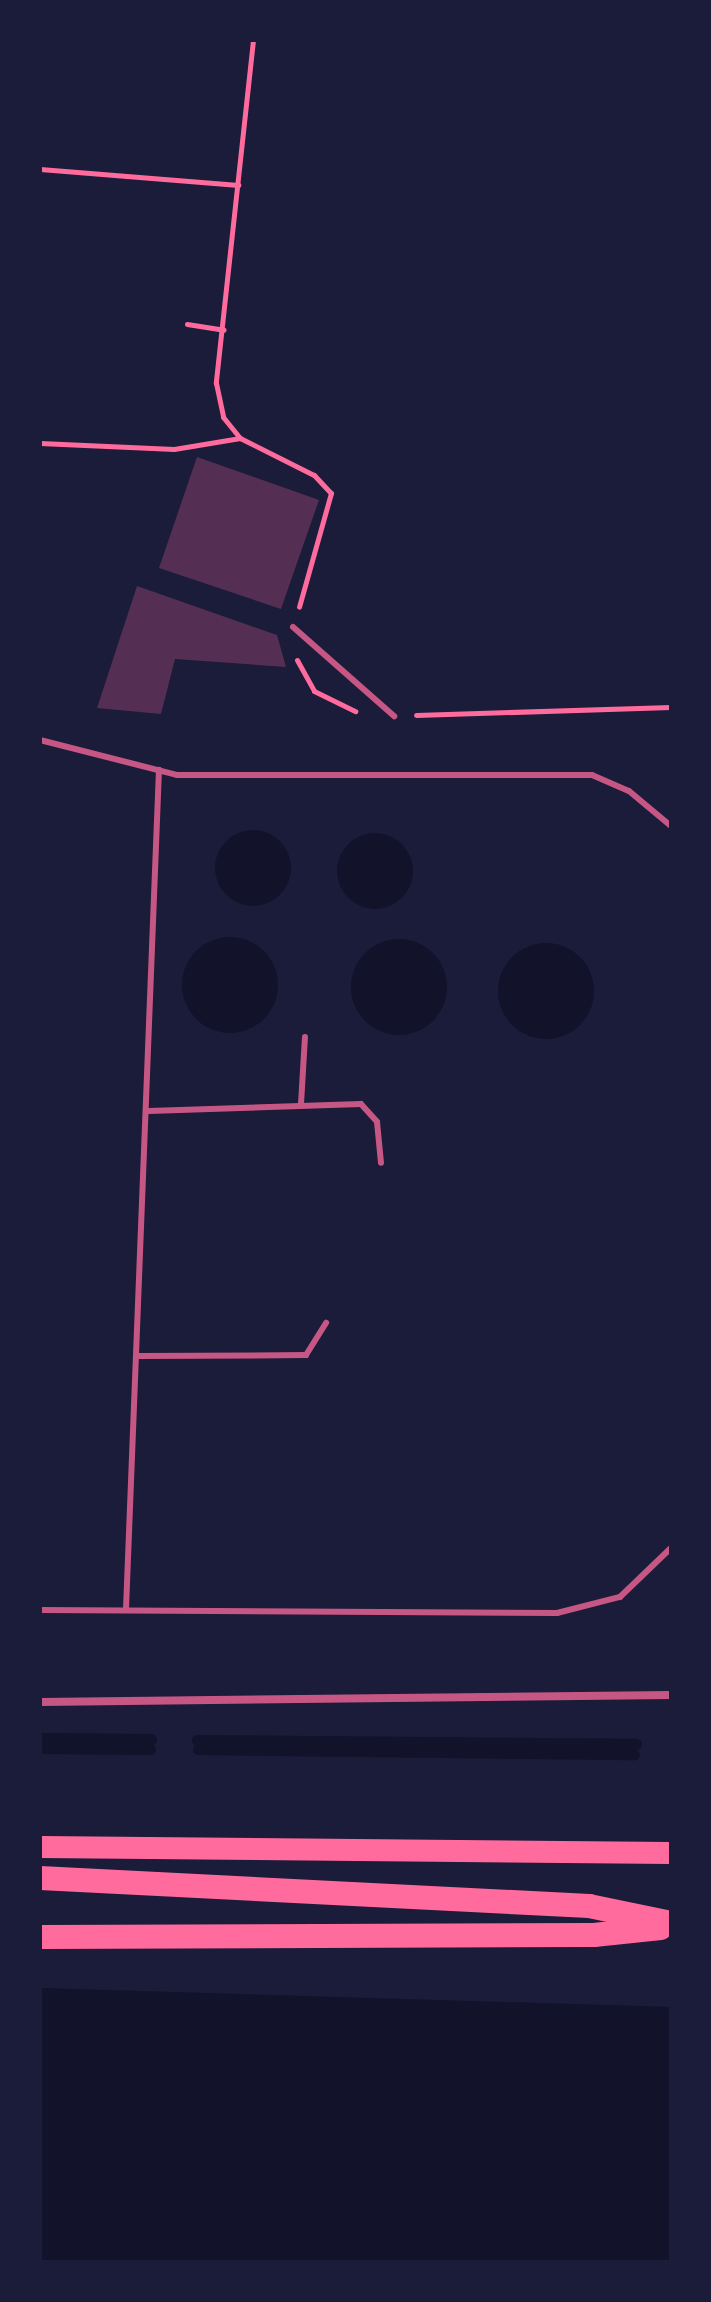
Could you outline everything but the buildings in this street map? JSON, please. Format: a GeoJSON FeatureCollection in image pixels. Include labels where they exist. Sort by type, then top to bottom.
{"type":"FeatureCollection","features":[{"type":"Feature","properties":{"kind":"highway"},"geometry":{"type":"LineString","coordinates":[[40,1847],[671,1853]]}},
{"type":"Feature","properties":{"kind":"highway"},"geometry":{"type":"LineString","coordinates":[[40,1878],[589,1906],[671,1925]]}},
{"type":"Feature","properties":{"kind":"highway"},"geometry":{"type":"LineString","coordinates":[[40,1937],[594,1935],[671,1925]]}},
{"type":"Feature","properties":{"kind":"street"},"geometry":{"type":"LineString","coordinates":[[40,1702],[671,1695]]}},
{"type":"Feature","properties":{"kind":"lane"},"geometry":{"type":"LineString","coordinates":[[293,627],[394,716]]}},
{"type":"Feature","properties":{"kind":"lane"},"geometry":{"type":"LineString","coordinates":[[40,740],[159,770],[592,775],[629,791],[671,826]]}},
{"type":"Feature","properties":{"kind":"lane"},"geometry":{"type":"LineString","coordinates":[[126,1609],[149,1111],[159,770]]}},
{"type":"Feature","properties":{"kind":"lane"},"geometry":{"type":"LineString","coordinates":[[301,1104],[305,1037]]}},
{"type":"Feature","properties":{"kind":"lane"},"geometry":{"type":"LineString","coordinates":[[149,1111],[361,1104],[377,1122],[381,1163]]}},
{"type":"Feature","properties":{"kind":"lane"},"geometry":{"type":"LineString","coordinates":[[138,1356],[306,1355],[326,1323]]}},
{"type":"Feature","properties":{"kind":"lane"},"geometry":{"type":"LineString","coordinates":[[40,1610],[557,1613],[620,1597],[671,1548]]}},
{"type":"Feature","properties":{"kind":"path"},"geometry":{"type":"LineString","coordinates":[[253,40],[216,383],[223,417],[240,438],[314,475],[331,493],[293,627],[299,670],[314,691],[335,706],[394,716],[671,707]]}},
{"type":"Feature","properties":{"kind":"path"},"geometry":{"type":"LineString","coordinates":[[40,169],[238,185]]}},
{"type":"Feature","properties":{"kind":"path"},"geometry":{"type":"LineString","coordinates":[[187,324],[224,330]]}},
{"type":"Feature","properties":{"kind":"path"},"geometry":{"type":"LineString","coordinates":[[40,443],[174,449],[240,438]]}},
{"type":"Feature","properties":{"kind":"shaded area"},"geometry":{"type":"Polygon","coordinates":[[[246,830],[260,830],[274,836],[285,847],[291,868],[288,883],[280,895],[260,906],[246,906],[232,900],[221,889],[215,875],[215,861],[221,847],[232,836],[246,830]]]}},
{"type":"Feature","properties":{"kind":"shaded area"},"geometry":{"type":"Polygon","coordinates":[[[383,833],[396,839],[407,850],[413,871],[411,886],[396,903],[383,909],[367,909],[354,903],[339,886],[337,863],[343,850],[360,835],[383,833]]]}},
{"type":"Feature","properties":{"kind":"shaded area"},"geometry":{"type":"Polygon","coordinates":[[[230,937],[248,941],[264,951],[274,967],[278,985],[274,1003],[264,1019],[248,1029],[230,1033],[212,1029],[196,1019],[186,1003],[182,985],[186,967],[196,951],[212,941],[230,937]]]}},
{"type":"Feature","properties":{"kind":"shaded area"},"geometry":{"type":"Polygon","coordinates":[[[399,939],[417,943],[433,953],[443,969],[447,987],[443,1005],[433,1021],[417,1031],[399,1035],[381,1031],[365,1021],[355,1005],[351,987],[355,969],[365,953],[381,943],[399,939]]]}},
{"type":"Feature","properties":{"kind":"shaded area"},"geometry":{"type":"Polygon","coordinates":[[[546,943],[564,947],[580,957],[590,973],[594,991],[590,1009],[580,1025],[564,1035],[546,1039],[528,1035],[512,1025],[502,1009],[498,991],[502,973],[512,957],[528,947],[546,943]]]}},
{"type":"Feature","properties":{"kind":"shaded area"},"geometry":{"type":"Polygon","coordinates":[[[40,1988],[671,2007],[671,2262],[40,2262],[40,1988]]]}},
{"type":"Feature","properties":{"kind":"waterway"},"geometry":{"type":"LineString","coordinates":[[40,1738],[151,1739]]}},
{"type":"Feature","properties":{"kind":"waterway"},"geometry":{"type":"LineString","coordinates":[[197,1740],[636,1744]]}},
{"type":"Feature","properties":{"kind":"waterway"},"geometry":{"type":"LineString","coordinates":[[40,1748],[150,1749]]}},
{"type":"Feature","properties":{"kind":"waterway"},"geometry":{"type":"LineString","coordinates":[[198,1749],[634,1754]]}}]}
